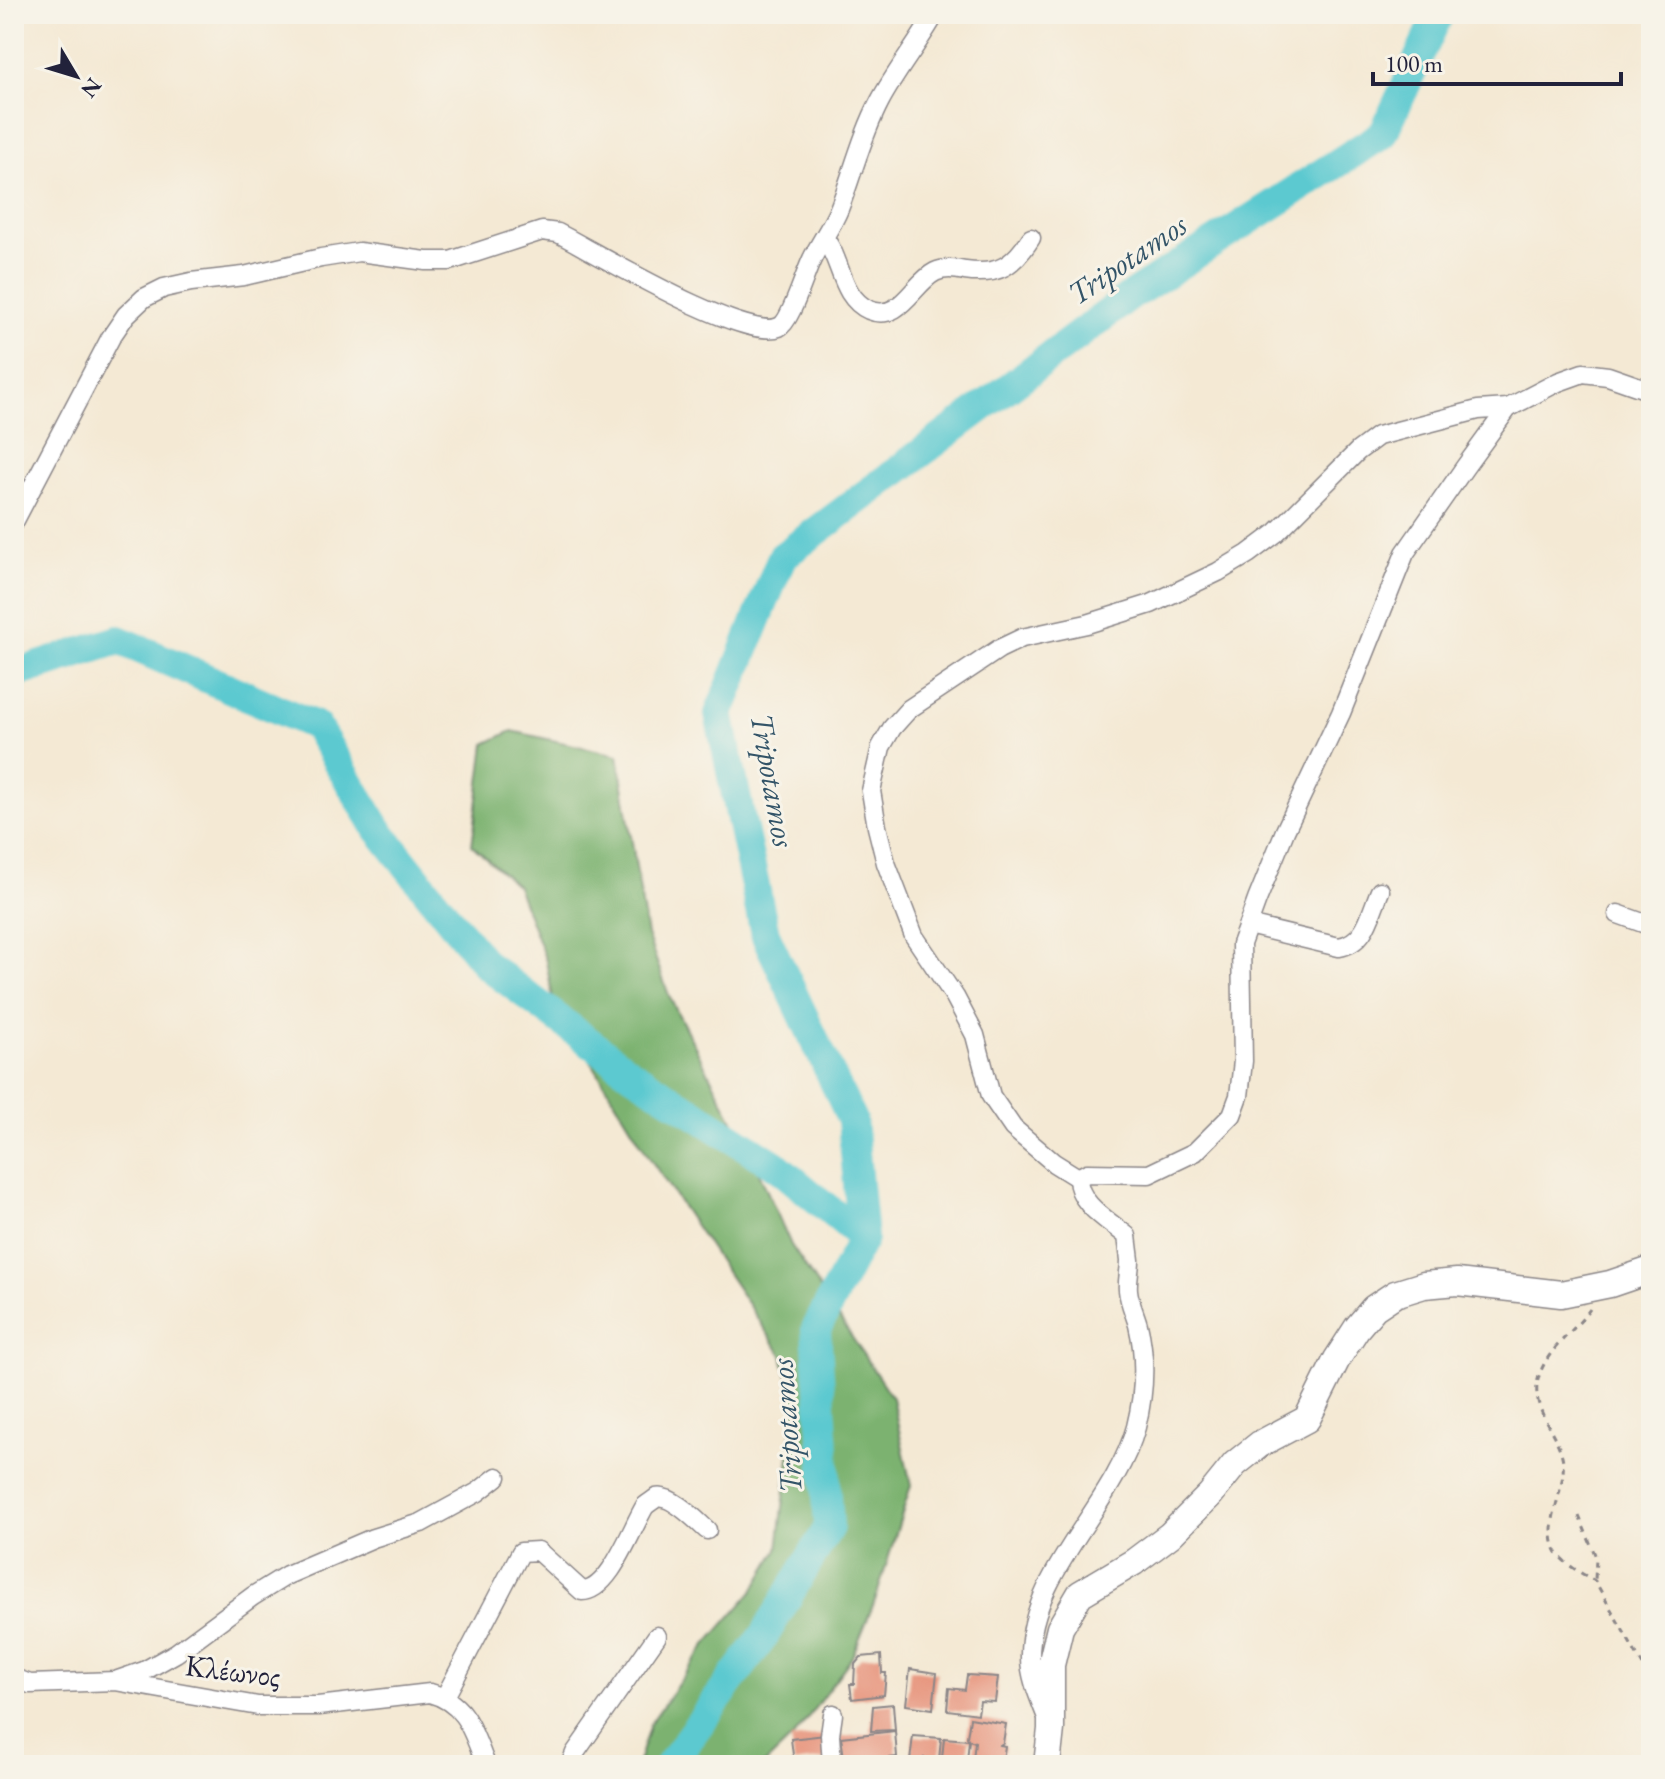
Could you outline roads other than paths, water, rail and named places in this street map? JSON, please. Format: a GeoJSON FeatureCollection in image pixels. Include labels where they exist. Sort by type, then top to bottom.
{"type":"FeatureCollection","features":[{"type":"Feature","properties":{"kind":"street"},"geometry":{"type":"LineString","coordinates":[[14,522],[81,389],[111,337],[126,315],[144,298],[164,288],[244,276],[359,252],[450,261],[542,231],[558,233],[702,308],[765,329],[780,326],[790,317],[797,292],[838,212],[869,123],[935,14]]}},
{"type":"Feature","properties":{"kind":"street"},"geometry":{"type":"LineString","coordinates":[[824,238],[831,245],[840,275],[855,299],[868,309],[882,312],[898,307],[924,279],[938,270],[982,273],[1006,267],[1031,238]]}},
{"type":"Feature","properties":{"kind":"street"},"geometry":{"type":"LineString","coordinates":[[1078,1178],[1054,1163],[1013,1128],[991,1096],[975,1035],[955,997],[914,936],[886,863],[871,791],[881,747],[887,738],[909,709],[999,649],[1022,638],[1087,624],[1151,604],[1248,554],[1276,533],[1358,451],[1378,436],[1478,410],[1508,408],[1558,382],[1583,373],[1608,376],[1651,391]]}},
{"type":"Feature","properties":{"kind":"street"},"geometry":{"type":"LineString","coordinates":[[1078,1178],[1087,1173],[1149,1174],[1195,1152],[1232,1115],[1239,1096],[1243,1061],[1241,944],[1248,925],[1285,831],[1341,713],[1405,553],[1508,408]]}},
{"type":"Feature","properties":{"kind":"street"},"geometry":{"type":"LineString","coordinates":[[1248,925],[1339,947],[1350,946],[1360,939],[1380,891]]}},
{"type":"Feature","properties":{"kind":"street"},"geometry":{"type":"LineString","coordinates":[[1618,914],[1651,926]]}},
{"type":"Feature","properties":{"kind":"street"},"geometry":{"type":"LineString","coordinates":[[1051,1729],[1033,1678],[1029,1658],[1031,1637],[1045,1590],[1121,1464],[1135,1428],[1144,1364],[1139,1328],[1127,1291],[1130,1260],[1127,1236],[1078,1191],[1078,1178]]}},
{"type":"Feature","properties":{"kind":"street"},"geometry":{"type":"LineString","coordinates":[[1047,1765],[1051,1729],[1051,1665],[1060,1628],[1080,1594],[1134,1562],[1170,1535],[1210,1495],[1235,1464],[1260,1444],[1307,1419],[1357,1328],[1374,1308],[1395,1294],[1424,1285],[1457,1282],[1561,1294],[1610,1284],[1651,1270]]}},
{"type":"Feature","properties":{"kind":"street"},"geometry":{"type":"LineString","coordinates":[[115,1681],[144,1671],[176,1653],[241,1604],[287,1575],[373,1538],[421,1523],[478,1492],[497,1477]]}},
{"type":"Feature","properties":{"kind":"street"},"geometry":{"type":"LineString","coordinates":[[486,1765],[467,1717],[445,1697],[521,1552],[538,1551],[582,1591],[592,1591],[604,1580],[645,1506],[656,1498],[678,1505],[707,1530]]}},
{"type":"Feature","properties":{"kind":"street"},"geometry":{"type":"LineString","coordinates":[[570,1765],[575,1753],[657,1636]]}},
{"type":"Feature","properties":{"kind":"street","name":"Κλέωνος"},"geometry":{"type":"LineString","coordinates":[[14,1678],[30,1684],[115,1681],[258,1706],[318,1706],[430,1693],[445,1697]]}},
{"type":"Feature","properties":{"kind":"street"},"geometry":{"type":"LineString","coordinates":[[832,1765],[830,1735],[833,1714]]}},
{"type":"Feature","properties":{"kind":"waterway","name":"Tripotamos"},"geometry":{"type":"LineString","coordinates":[[669,1765],[764,1636],[829,1527],[816,1329],[863,1238],[852,1120],[765,934],[719,714],[782,557],[1132,295],[1383,134],[1439,14]]}},
{"type":"Feature","properties":{"kind":"waterway"},"geometry":{"type":"LineString","coordinates":[[14,674],[119,640],[316,726],[377,828],[486,965],[631,1073],[778,1167],[863,1238]]}}]}
